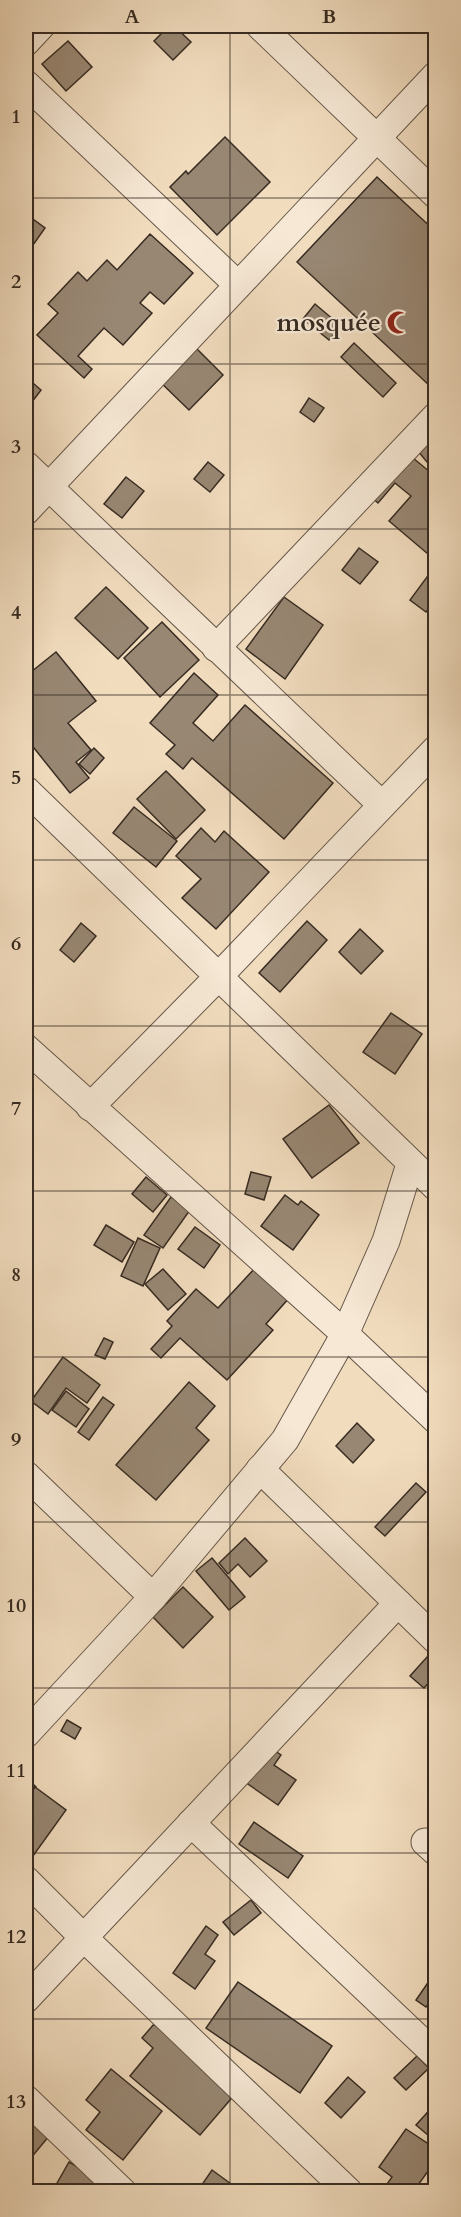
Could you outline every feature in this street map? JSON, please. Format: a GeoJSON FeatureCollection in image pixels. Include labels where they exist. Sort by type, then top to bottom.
{"type":"FeatureCollection","features":[{"type":"Feature","properties":{"kind":"street"},"geometry":{"type":"LineString","coordinates":[[26,42],[41,26]]}},
{"type":"Feature","properties":{"kind":"street"},"geometry":{"type":"LineString","coordinates":[[260,26],[435,195]]}},
{"type":"Feature","properties":{"kind":"street"},"geometry":{"type":"LineString","coordinates":[[26,511],[435,75]]}},
{"type":"Feature","properties":{"kind":"street"},"geometry":{"type":"LineString","coordinates":[[26,84],[238,285]]}},
{"type":"Feature","properties":{"kind":"street"},"geometry":{"type":"LineString","coordinates":[[216,648],[435,416]]}},
{"type":"Feature","properties":{"kind":"street"},"geometry":{"type":"LineString","coordinates":[[26,465],[382,805]]}},
{"type":"Feature","properties":{"kind":"street"},"geometry":{"type":"LineString","coordinates":[[90,1107],[219,976],[435,749]]}},
{"type":"Feature","properties":{"kind":"street"},"geometry":{"type":"LineString","coordinates":[[26,790],[435,1187]]}},
{"type":"Feature","properties":{"kind":"street"},"geometry":{"type":"LineString","coordinates":[[26,1048],[345,1334],[435,1420]]}},
{"type":"Feature","properties":{"kind":"street"},"geometry":{"type":"LineString","coordinates":[[26,1734],[153,1597],[285,1440],[345,1334],[386,1241],[410,1164]]}},
{"type":"Feature","properties":{"kind":"street"},"geometry":{"type":"LineString","coordinates":[[260,1469],[435,1640]]}},
{"type":"Feature","properties":{"kind":"street"},"geometry":{"type":"LineString","coordinates":[[26,1475],[153,1597]]}},
{"type":"Feature","properties":{"kind":"street"},"geometry":{"type":"LineString","coordinates":[[26,1999],[398,1604]]}},
{"type":"Feature","properties":{"kind":"street"},"geometry":{"type":"LineString","coordinates":[[191,1824],[435,2055]]}},
{"type":"Feature","properties":{"kind":"street"},"geometry":{"type":"LineString","coordinates":[[26,1880],[349,2192]]}},
{"type":"Feature","properties":{"kind":"street"},"geometry":{"type":"LineString","coordinates":[[26,2099],[123,2192]]}},
{"type":"Feature","properties":{"kind":"building"},"geometry":{"type":"Polygon","coordinates":[[[169,26],[174,26],[191,42],[173,60],[154,41],[169,26]]]}},
{"type":"Feature","properties":{"kind":"building"},"geometry":{"type":"Polygon","coordinates":[[[68,41],[92,67],[66,91],[42,64],[68,41]]]}},
{"type":"Feature","properties":{"kind":"building"},"geometry":{"type":"Polygon","coordinates":[[[225,137],[270,182],[217,235],[170,187],[186,171],[188,174],[225,137]]]}},
{"type":"Feature","properties":{"kind":"building","name":"mosquée"},"geometry":{"type":"Polygon","coordinates":[[[377,177],[436,232],[436,382],[431,387],[297,262],[377,177]]]}},
{"type":"Feature","properties":{"kind":"building"},"geometry":{"type":"Polygon","coordinates":[[[26,214],[45,228],[26,255],[26,214]]]}},
{"type":"Feature","properties":{"kind":"building"},"geometry":{"type":"Polygon","coordinates":[[[150,234],[193,273],[164,304],[150,292],[140,303],[152,313],[123,345],[104,328],[78,356],[92,369],[84,378],[37,335],[58,313],[48,304],[78,272],[87,281],[107,260],[117,270],[150,234]]]}},
{"type":"Feature","properties":{"kind":"building"},"geometry":{"type":"Polygon","coordinates":[[[315,304],[341,326],[329,340],[303,319],[315,304]]]}},
{"type":"Feature","properties":{"kind":"building"},"geometry":{"type":"Polygon","coordinates":[[[189,341],[223,375],[189,410],[154,376],[189,341]]]}},
{"type":"Feature","properties":{"kind":"building"},"geometry":{"type":"Polygon","coordinates":[[[354,343],[396,383],[383,397],[341,357],[354,343]]]}},
{"type":"Feature","properties":{"kind":"building"},"geometry":{"type":"Polygon","coordinates":[[[26,377],[41,390],[28,407],[26,405],[26,377]]]}},
{"type":"Feature","properties":{"kind":"building"},"geometry":{"type":"Polygon","coordinates":[[[309,398],[324,408],[314,422],[300,412],[309,398]]]}},
{"type":"Feature","properties":{"kind":"building"},"geometry":{"type":"Polygon","coordinates":[[[436,434],[436,473],[413,445],[436,434]]]}},
{"type":"Feature","properties":{"kind":"building"},"geometry":{"type":"Polygon","coordinates":[[[395,443],[436,477],[436,510],[428,519],[436,526],[436,544],[428,554],[389,521],[411,496],[395,483],[378,503],[359,486],[395,443]]]}},
{"type":"Feature","properties":{"kind":"building"},"geometry":{"type":"Polygon","coordinates":[[[208,462],[224,475],[210,492],[194,479],[208,462]]]}},
{"type":"Feature","properties":{"kind":"building"},"geometry":{"type":"Polygon","coordinates":[[[126,477],[144,491],[122,518],[104,504],[126,477]]]}},
{"type":"Feature","properties":{"kind":"building"},"geometry":{"type":"Polygon","coordinates":[[[359,548],[378,562],[360,584],[342,570],[359,548]]]}},
{"type":"Feature","properties":{"kind":"building"},"geometry":{"type":"Polygon","coordinates":[[[427,577],[436,584],[436,599],[426,612],[410,600],[427,577]]]}},
{"type":"Feature","properties":{"kind":"building"},"geometry":{"type":"Polygon","coordinates":[[[106,587],[148,628],[118,659],[75,618],[106,587]]]}},
{"type":"Feature","properties":{"kind":"building"},"geometry":{"type":"Polygon","coordinates":[[[284,597],[323,625],[285,679],[246,649],[284,597]]]}},
{"type":"Feature","properties":{"kind":"building"},"geometry":{"type":"Polygon","coordinates":[[[162,622],[199,660],[160,697],[124,658],[162,622]]]}},
{"type":"Feature","properties":{"kind":"building"},"geometry":{"type":"Polygon","coordinates":[[[56,652],[96,701],[68,723],[91,750],[76,762],[89,778],[70,793],[26,738],[26,676],[56,652]]]}},
{"type":"Feature","properties":{"kind":"building"},"geometry":{"type":"Polygon","coordinates":[[[194,673],[218,695],[193,723],[213,741],[245,705],[333,783],[284,839],[192,758],[183,769],[166,754],[175,745],[150,723],[194,673]]]}},
{"type":"Feature","properties":{"kind":"building"},"geometry":{"type":"Polygon","coordinates":[[[94,748],[104,758],[90,774],[79,764],[94,748]]]}},
{"type":"Feature","properties":{"kind":"building"},"geometry":{"type":"Polygon","coordinates":[[[166,771],[205,810],[176,839],[137,799],[166,771]]]}},
{"type":"Feature","properties":{"kind":"building"},"geometry":{"type":"Polygon","coordinates":[[[134,807],[177,841],[156,867],[113,833],[134,807]]]}},
{"type":"Feature","properties":{"kind":"building"},"geometry":{"type":"Polygon","coordinates":[[[201,828],[215,842],[224,831],[269,872],[216,929],[182,898],[201,879],[176,856],[201,828]]]}},
{"type":"Feature","properties":{"kind":"building"},"geometry":{"type":"Polygon","coordinates":[[[307,921],[327,940],[280,992],[259,973],[307,921]]]}},
{"type":"Feature","properties":{"kind":"building"},"geometry":{"type":"Polygon","coordinates":[[[81,923],[96,936],[74,962],[60,950],[81,923]]]}},
{"type":"Feature","properties":{"kind":"building"},"geometry":{"type":"Polygon","coordinates":[[[360,929],[383,951],[361,974],[339,952],[360,929]]]}},
{"type":"Feature","properties":{"kind":"building"},"geometry":{"type":"Polygon","coordinates":[[[391,1013],[422,1034],[395,1074],[363,1052],[391,1013]]]}},
{"type":"Feature","properties":{"kind":"building"},"geometry":{"type":"Polygon","coordinates":[[[329,1105],[359,1143],[312,1178],[283,1139],[329,1105]]]}},
{"type":"Feature","properties":{"kind":"building"},"geometry":{"type":"Polygon","coordinates":[[[251,1172],[271,1177],[264,1200],[245,1194],[251,1172]]]}},
{"type":"Feature","properties":{"kind":"building"},"geometry":{"type":"Polygon","coordinates":[[[146,1177],[167,1195],[153,1212],[132,1194],[146,1177]]]}},
{"type":"Feature","properties":{"kind":"building"},"geometry":{"type":"Polygon","coordinates":[[[285,1195],[298,1205],[301,1201],[319,1215],[293,1250],[261,1226],[285,1195]]]}},
{"type":"Feature","properties":{"kind":"building"},"geometry":{"type":"Polygon","coordinates":[[[171,1197],[190,1210],[163,1248],[144,1235],[171,1197]]]}},
{"type":"Feature","properties":{"kind":"building"},"geometry":{"type":"Polygon","coordinates":[[[106,1225],[134,1242],[122,1262],[94,1245],[106,1225]]]}},
{"type":"Feature","properties":{"kind":"building"},"geometry":{"type":"Polygon","coordinates":[[[195,1227],[220,1245],[204,1268],[178,1249],[195,1227]]]}},
{"type":"Feature","properties":{"kind":"building"},"geometry":{"type":"Polygon","coordinates":[[[138,1238],[160,1248],[143,1286],[121,1276],[138,1238]]]}},
{"type":"Feature","properties":{"kind":"building"},"geometry":{"type":"Polygon","coordinates":[[[256,1267],[290,1297],[266,1324],[273,1330],[227,1380],[180,1338],[161,1358],[151,1349],[172,1326],[167,1321],[196,1289],[218,1308],[256,1267]]]}},
{"type":"Feature","properties":{"kind":"building"},"geometry":{"type":"Polygon","coordinates":[[[163,1269],[186,1294],[168,1310],[145,1284],[163,1269]]]}},
{"type":"Feature","properties":{"kind":"building"},"geometry":{"type":"Polygon","coordinates":[[[436,1327],[436,1339],[429,1333],[436,1327]]]}},
{"type":"Feature","properties":{"kind":"building"},"geometry":{"type":"Polygon","coordinates":[[[104,1338],[113,1342],[105,1359],[95,1355],[104,1338]]]}},
{"type":"Feature","properties":{"kind":"building"},"geometry":{"type":"Polygon","coordinates":[[[63,1357],[100,1385],[87,1403],[66,1388],[48,1414],[31,1401],[63,1357]]]}},
{"type":"Feature","properties":{"kind":"building"},"geometry":{"type":"Polygon","coordinates":[[[189,1382],[215,1406],[196,1428],[209,1440],[156,1500],[116,1465],[189,1382]]]}},
{"type":"Feature","properties":{"kind":"building"},"geometry":{"type":"Polygon","coordinates":[[[66,1391],[89,1409],[76,1427],[52,1410],[66,1391]]]}},
{"type":"Feature","properties":{"kind":"building"},"geometry":{"type":"Polygon","coordinates":[[[103,1397],[114,1405],[89,1440],[78,1432],[103,1397]]]}},
{"type":"Feature","properties":{"kind":"building"},"geometry":{"type":"Polygon","coordinates":[[[357,1423],[374,1440],[353,1463],[336,1446],[357,1423]]]}},
{"type":"Feature","properties":{"kind":"building"},"geometry":{"type":"Polygon","coordinates":[[[416,1483],[426,1492],[385,1536],[375,1527],[416,1483]]]}},
{"type":"Feature","properties":{"kind":"building"},"geometry":{"type":"Polygon","coordinates":[[[245,1538],[267,1561],[250,1577],[238,1564],[228,1574],[219,1563],[245,1538]]]}},
{"type":"Feature","properties":{"kind":"building"},"geometry":{"type":"Polygon","coordinates":[[[212,1558],[245,1597],[229,1610],[196,1571],[212,1558]]]}},
{"type":"Feature","properties":{"kind":"building"},"geometry":{"type":"Polygon","coordinates":[[[183,1587],[213,1617],[183,1648],[153,1617],[183,1587]]]}},
{"type":"Feature","properties":{"kind":"building"},"geometry":{"type":"Polygon","coordinates":[[[428,1656],[436,1662],[436,1675],[424,1688],[410,1676],[428,1656]]]}},
{"type":"Feature","properties":{"kind":"building"},"geometry":{"type":"Polygon","coordinates":[[[67,1720],[81,1728],[75,1739],[61,1731],[67,1720]]]}},
{"type":"Feature","properties":{"kind":"building"},"geometry":{"type":"Polygon","coordinates":[[[256,1738],[281,1755],[274,1765],[296,1780],[278,1805],[232,1773],[256,1738]]]}},
{"type":"Feature","properties":{"kind":"building"},"geometry":{"type":"Polygon","coordinates":[[[26,1777],[36,1787],[26,1798],[26,1777]]]}},
{"type":"Feature","properties":{"kind":"building"},"geometry":{"type":"Polygon","coordinates":[[[35,1787],[66,1810],[33,1856],[26,1851],[26,1801],[35,1787]]]}},
{"type":"Feature","properties":{"kind":"building"},"geometry":{"type":"Polygon","coordinates":[[[254,1822],[303,1856],[288,1878],[239,1844],[254,1822]]]}},
{"type":"Feature","properties":{"kind":"building"},"geometry":{"type":"Polygon","coordinates":[[[436,1897],[436,1913],[428,1905],[436,1897]]]}},
{"type":"Feature","properties":{"kind":"building"},"geometry":{"type":"Polygon","coordinates":[[[251,1900],[261,1913],[234,1935],[223,1922],[251,1900]]]}},
{"type":"Feature","properties":{"kind":"building"},"geometry":{"type":"Polygon","coordinates":[[[206,1926],[218,1935],[205,1954],[215,1961],[195,1989],[173,1973],[206,1926]]]}},
{"type":"Feature","properties":{"kind":"building"},"geometry":{"type":"Polygon","coordinates":[[[436,1971],[436,1994],[426,2007],[416,2000],[436,1971]]]}},
{"type":"Feature","properties":{"kind":"building"},"geometry":{"type":"Polygon","coordinates":[[[238,1982],[332,2046],[300,2093],[206,2028],[238,1982]]]}},
{"type":"Feature","properties":{"kind":"building"},"geometry":{"type":"Polygon","coordinates":[[[154,2024],[236,2093],[200,2135],[130,2076],[153,2048],[142,2038],[154,2024]]]}},
{"type":"Feature","properties":{"kind":"building"},"geometry":{"type":"Polygon","coordinates":[[[417,2056],[429,2068],[406,2090],[394,2078],[417,2056]]]}},
{"type":"Feature","properties":{"kind":"building"},"geometry":{"type":"Polygon","coordinates":[[[111,2069],[162,2111],[123,2160],[86,2130],[100,2112],[86,2100],[111,2069]]]}},
{"type":"Feature","properties":{"kind":"building"},"geometry":{"type":"Polygon","coordinates":[[[348,2077],[365,2092],[341,2118],[325,2103],[348,2077]]]}},
{"type":"Feature","properties":{"kind":"building"},"geometry":{"type":"Polygon","coordinates":[[[436,2103],[436,2142],[416,2125],[436,2103]]]}},
{"type":"Feature","properties":{"kind":"building"},"geometry":{"type":"Polygon","coordinates":[[[26,2117],[49,2136],[26,2164],[26,2117]]]}},
{"type":"Feature","properties":{"kind":"building"},"geometry":{"type":"Polygon","coordinates":[[[406,2129],[436,2149],[436,2160],[413,2192],[391,2192],[385,2187],[392,2177],[379,2167],[406,2129]]]}},
{"type":"Feature","properties":{"kind":"building"},"geometry":{"type":"Polygon","coordinates":[[[69,2162],[99,2179],[91,2192],[52,2192],[69,2162]]]}},
{"type":"Feature","properties":{"kind":"building"},"geometry":{"type":"Polygon","coordinates":[[[212,2170],[242,2192],[197,2192],[212,2170]]]}},
{"type":"Feature","properties":{"kind":"place","name":"mosquée"},"geometry":{"type":"Point","coordinates":[399,322]}}]}
